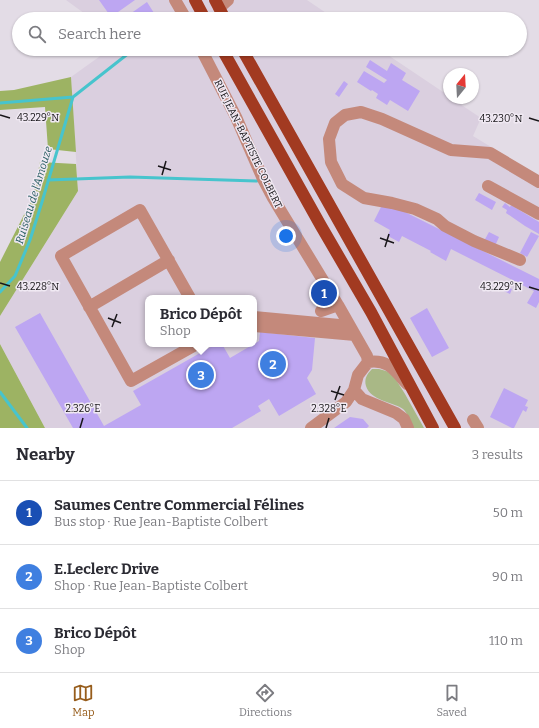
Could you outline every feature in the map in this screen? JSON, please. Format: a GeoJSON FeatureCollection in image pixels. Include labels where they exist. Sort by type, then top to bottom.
{"type":"FeatureCollection","features":[{"type":"Feature","properties":{"kind":"main road"},"geometry":{"type":"LineString","coordinates":[[195,0],[201,12]]}},
{"type":"Feature","properties":{"kind":"main road"},"geometry":{"type":"LineString","coordinates":[[226,56],[371,312],[433,428]]}},
{"type":"Feature","properties":{"kind":"main road"},"geometry":{"type":"LineString","coordinates":[[246,56],[455,428]]}},
{"type":"Feature","properties":{"kind":"street"},"geometry":{"type":"LineString","coordinates":[[175,0],[182,12]]}},
{"type":"Feature","properties":{"kind":"street","name":"RUE JEAN-BAPTISTE COLBERT"},"geometry":{"type":"LineString","coordinates":[[205,56],[236,117],[273,198],[338,305],[367,356],[368,362]]}},
{"type":"Feature","properties":{"kind":"street"},"geometry":{"type":"LineString","coordinates":[[520,260],[474,241],[415,208],[364,198],[342,184],[331,162],[329,139],[336,123],[345,115],[361,112],[382,119],[451,150],[490,153],[539,182]]}},
{"type":"Feature","properties":{"kind":"street"},"geometry":{"type":"LineString","coordinates":[[488,186],[539,214]]}},
{"type":"Feature","properties":{"kind":"street"},"geometry":{"type":"LineString","coordinates":[[188,295],[140,210],[61,256],[131,381],[192,347]]}},
{"type":"Feature","properties":{"kind":"street"},"geometry":{"type":"LineString","coordinates":[[89,307],[169,260]]}},
{"type":"Feature","properties":{"kind":"street"},"geometry":{"type":"LineString","coordinates":[[321,311],[338,305]]}},
{"type":"Feature","properties":{"kind":"street"},"geometry":{"type":"LineString","coordinates":[[257,317],[353,331]]}},
{"type":"Feature","properties":{"kind":"street"},"geometry":{"type":"LineString","coordinates":[[257,326],[353,331]]}},
{"type":"Feature","properties":{"kind":"street"},"geometry":{"type":"LineString","coordinates":[[311,428],[346,402],[354,390],[358,375],[368,362],[376,361],[390,365],[411,388]]}},
{"type":"Feature","properties":{"kind":"street"},"geometry":{"type":"LineString","coordinates":[[354,390],[362,399],[396,413],[404,419],[408,428]]}},
{"type":"Feature","properties":{"kind":"shaded area"},"geometry":{"type":"Polygon","coordinates":[[[66,0],[307,0],[325,12],[82,12],[66,0]]]}},
{"type":"Feature","properties":{"kind":"shaded area"},"geometry":{"type":"Polygon","coordinates":[[[100,56],[389,56],[443,92],[443,104],[460,104],[481,118],[473,136],[539,176],[539,428],[45,428],[0,344],[0,316],[78,191],[71,77],[100,56]]]}},
{"type":"Feature","properties":{"kind":"green space"},"geometry":{"type":"Polygon","coordinates":[[[71,77],[76,152],[48,149],[45,107],[0,110],[0,91],[14,90],[71,77]]]}},
{"type":"Feature","properties":{"kind":"green space"},"geometry":{"type":"Polygon","coordinates":[[[40,162],[76,164],[78,191],[0,316],[0,262],[33,197],[40,162]]]}},
{"type":"Feature","properties":{"kind":"green space"},"geometry":{"type":"Polygon","coordinates":[[[0,344],[45,428],[0,428],[0,344]]]}},
{"type":"Feature","properties":{"kind":"green space"},"geometry":{"type":"Polygon","coordinates":[[[372,369],[386,371],[393,375],[424,428],[413,428],[403,409],[372,395],[365,383],[367,375],[372,369]]]}},
{"type":"Feature","properties":{"kind":"building"},"geometry":{"type":"Polygon","coordinates":[[[99,0],[135,0],[118,12],[107,12],[99,0]]]}},
{"type":"Feature","properties":{"kind":"building"},"geometry":{"type":"Polygon","coordinates":[[[147,2],[153,12],[133,12],[147,2]]]}},
{"type":"Feature","properties":{"kind":"building"},"geometry":{"type":"Polygon","coordinates":[[[370,60],[387,71],[391,63],[406,73],[402,80],[420,91],[408,111],[390,100],[387,105],[376,98],[378,94],[357,82],[364,71],[384,83],[387,80],[366,67],[370,60]]]}},
{"type":"Feature","properties":{"kind":"building"},"geometry":{"type":"Polygon","coordinates":[[[344,81],[348,84],[339,97],[335,94],[344,81]]]}},
{"type":"Feature","properties":{"kind":"building"},"geometry":{"type":"Polygon","coordinates":[[[479,193],[496,202],[492,210],[475,200],[479,193]]]}},
{"type":"Feature","properties":{"kind":"building"},"geometry":{"type":"Polygon","coordinates":[[[505,203],[539,222],[539,234],[506,213],[507,210],[502,207],[505,203]]]}},
{"type":"Feature","properties":{"kind":"building"},"geometry":{"type":"Polygon","coordinates":[[[382,205],[401,210],[539,279],[539,302],[536,308],[527,303],[534,291],[451,249],[446,261],[430,252],[431,251],[402,236],[399,242],[388,236],[390,230],[374,221],[382,205]]]}},
{"type":"Feature","properties":{"kind":"building"},"geometry":{"type":"Polygon","coordinates":[[[489,232],[499,237],[495,246],[484,241],[489,232]]]}},
{"type":"Feature","properties":{"kind":"building"},"geometry":{"type":"Polygon","coordinates":[[[531,232],[539,236],[527,257],[520,253],[531,232]]]}},
{"type":"Feature","properties":{"kind":"building"},"geometry":{"type":"Polygon","coordinates":[[[506,286],[512,289],[510,294],[504,291],[506,286]]]}},
{"type":"Feature","properties":{"kind":"building"},"geometry":{"type":"Polygon","coordinates":[[[427,308],[449,348],[432,357],[410,318],[427,308]]]}},
{"type":"Feature","properties":{"kind":"building"},"geometry":{"type":"Polygon","coordinates":[[[40,313],[104,426],[141,405],[133,391],[211,347],[224,347],[230,358],[249,347],[257,347],[260,332],[315,338],[312,370],[307,378],[316,394],[279,416],[269,399],[258,406],[261,411],[232,428],[73,428],[15,327],[40,313]]]}},
{"type":"Feature","properties":{"kind":"building"},"geometry":{"type":"Polygon","coordinates":[[[504,388],[528,400],[525,406],[528,407],[526,412],[523,410],[514,428],[490,417],[504,388]]]}},
{"type":"Feature","properties":{"kind":"building"},"geometry":{"type":"Polygon","coordinates":[[[350,417],[363,419],[369,426],[367,428],[334,428],[350,417]]]}},
{"type":"Feature","properties":{"kind":"waterway","name":"Ruiseau de l'Amouze"},"geometry":{"type":"LineString","coordinates":[[0,103],[73,97],[125,56]]}},
{"type":"Feature","properties":{"kind":"waterway","name":"Ruiseau de l'Amouze"},"geometry":{"type":"LineString","coordinates":[[0,292],[15,276],[30,240],[73,97]]}},
{"type":"Feature","properties":{"kind":"waterway"},"geometry":{"type":"LineString","coordinates":[[48,180],[130,177],[257,181]]}},
{"type":"Feature","properties":{"kind":"waterway","name":"Ruiseau de l'Amouze"},"geometry":{"type":"LineString","coordinates":[[0,392],[27,428]]}},
{"type":"Feature","properties":{"kind":"place","name":"Saumes Centre Commercial Félines"},"geometry":{"type":"Point","coordinates":[324,293]}},
{"type":"Feature","properties":{"kind":"place","name":"E.Leclerc Drive"},"geometry":{"type":"Point","coordinates":[273,364]}},
{"type":"Feature","properties":{"kind":"place","name":"Brico Dépôt"},"geometry":{"type":"Point","coordinates":[201,375]}}]}
